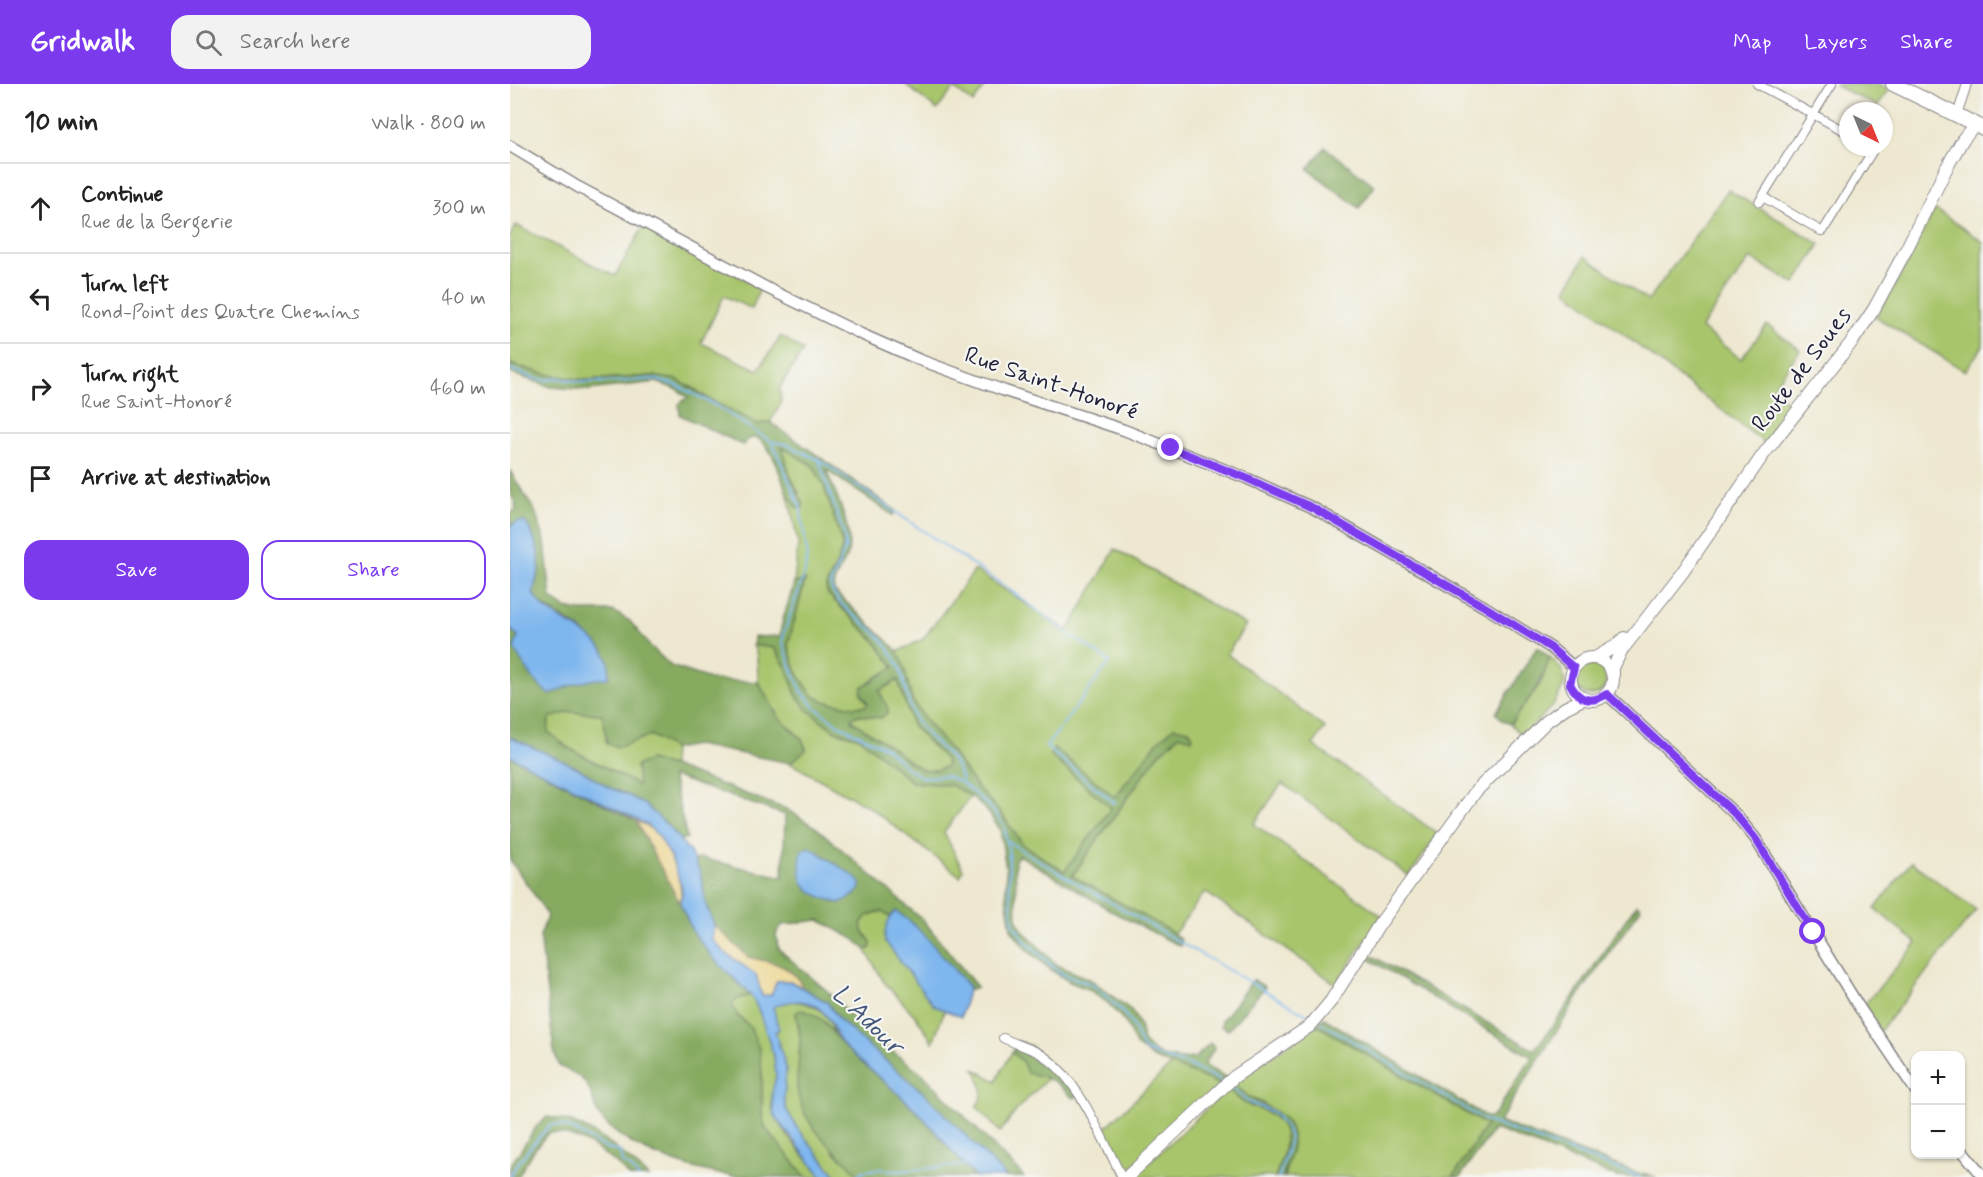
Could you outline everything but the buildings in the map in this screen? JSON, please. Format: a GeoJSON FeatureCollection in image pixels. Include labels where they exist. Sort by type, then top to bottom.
{"type":"FeatureCollection","features":[{"type":"Feature","properties":{"kind":"main road"},"geometry":{"type":"LineString","coordinates":[[1893,84],[1979,126]]}},
{"type":"Feature","properties":{"kind":"main road","name":"Route de Soues"},"geometry":{"type":"LineString","coordinates":[[1613,677],[1613,668],[1618,657],[1639,626],[1682,573],[1763,455],[1869,317],[1963,139],[1979,126]]}},
{"type":"Feature","properties":{"kind":"main road","name":"Route de Soues"},"geometry":{"type":"LineString","coordinates":[[1595,658],[1616,646],[1639,626]]}},
{"type":"Feature","properties":{"kind":"main road"},"geometry":{"type":"LineString","coordinates":[[1127,1177],[1234,1077],[1310,1026],[1331,1001],[1379,926],[1476,791],[1547,720],[1565,696],[1574,668],[1579,662],[1588,658],[1595,658],[1607,664],[1613,677],[1612,686],[1607,694],[1598,700],[1583,699],[1547,720]]}},
{"type":"Feature","properties":{"kind":"main road"},"geometry":{"type":"LineString","coordinates":[[1570,684],[1574,692],[1583,699]]}},
{"type":"Feature","properties":{"kind":"street"},"geometry":{"type":"LineString","coordinates":[[1757,84],[1839,128]]}},
{"type":"Feature","properties":{"kind":"street"},"geometry":{"type":"LineString","coordinates":[[1832,84],[1761,200],[1823,231],[1870,156]]}},
{"type":"Feature","properties":{"kind":"street"},"geometry":{"type":"LineString","coordinates":[[1957,115],[1967,84]]}},
{"type":"Feature","properties":{"kind":"street","name":"Rue Saint-Honoré"},"geometry":{"type":"LineString","coordinates":[[510,146],[578,187],[767,288],[861,334],[920,360],[1005,392],[1124,430],[1246,478],[1313,508],[1485,607],[1551,648],[1574,668]]}},
{"type":"Feature","properties":{"kind":"street"},"geometry":{"type":"LineString","coordinates":[[1607,694],[1735,814],[1755,838],[1864,1014],[1911,1084]]}},
{"type":"Feature","properties":{"kind":"street"},"geometry":{"type":"LineString","coordinates":[[1003,1038],[1038,1053],[1066,1077],[1081,1099],[1122,1177]]}},
{"type":"Feature","properties":{"kind":"street"},"geometry":{"type":"LineString","coordinates":[[1965,1154],[1983,1176]]}},
{"type":"Feature","properties":{"kind":"green space"},"geometry":{"type":"Polygon","coordinates":[[[905,84],[987,84],[973,103],[954,88],[937,110],[905,84]]]}},
{"type":"Feature","properties":{"kind":"green space"},"geometry":{"type":"Polygon","coordinates":[[[1836,84],[1879,84],[1889,89],[1881,102],[1869,102],[1835,86],[1836,84]]]}},
{"type":"Feature","properties":{"kind":"green space"},"geometry":{"type":"Polygon","coordinates":[[[1325,147],[1375,186],[1359,208],[1308,169],[1325,147]]]}},
{"type":"Feature","properties":{"kind":"green space"},"geometry":{"type":"Polygon","coordinates":[[[1728,190],[1820,244],[1795,284],[1750,258],[1701,328],[1741,359],[1767,325],[1800,350],[1772,389],[1795,408],[1767,445],[1566,290],[1585,256],[1648,301],[1728,190]]]}},
{"type":"Feature","properties":{"kind":"green space"},"geometry":{"type":"Polygon","coordinates":[[[1935,209],[1983,242],[1983,346],[1965,371],[1876,317],[1935,209]]]}},
{"type":"Feature","properties":{"kind":"green space"},"geometry":{"type":"Polygon","coordinates":[[[645,224],[760,288],[752,309],[724,296],[701,343],[758,370],[781,336],[803,351],[780,387],[781,404],[770,422],[758,424],[712,401],[692,387],[654,376],[585,380],[549,375],[510,364],[510,236],[516,225],[615,276],[645,224]]]}},
{"type":"Feature","properties":{"kind":"green space"},"geometry":{"type":"Polygon","coordinates":[[[510,364],[549,375],[585,380],[654,376],[678,380],[712,401],[758,424],[770,422],[895,510],[893,515],[826,470],[846,521],[849,542],[847,557],[835,581],[834,591],[897,651],[902,660],[912,700],[1023,845],[1064,872],[1111,808],[1051,756],[1054,748],[1115,797],[1158,741],[1174,727],[1189,730],[1193,736],[1192,739],[1179,735],[1157,756],[1072,876],[1167,929],[1181,940],[1180,946],[1115,913],[1019,855],[1015,860],[1017,920],[1023,931],[1057,965],[1091,980],[1132,1011],[1141,1028],[1143,1041],[1153,1051],[1162,1056],[1181,1059],[1195,1058],[1210,1043],[1215,1048],[1205,1062],[1207,1067],[1227,1078],[1220,1084],[1153,1058],[1136,1045],[1125,1022],[1108,1003],[1088,989],[1070,982],[1051,970],[1026,949],[1011,929],[1000,829],[986,810],[971,796],[951,785],[912,782],[860,738],[835,731],[807,709],[796,695],[786,667],[774,648],[753,645],[754,637],[780,636],[794,583],[805,580],[788,645],[796,671],[812,695],[823,701],[854,707],[865,706],[868,703],[861,693],[862,687],[894,667],[875,641],[828,594],[826,586],[843,546],[824,486],[813,466],[782,447],[790,476],[803,503],[803,508],[797,508],[792,499],[789,499],[773,456],[763,442],[756,437],[747,440],[743,445],[680,415],[679,404],[688,397],[676,389],[656,382],[589,390],[551,387],[510,373],[510,364]],[[898,680],[879,691],[888,708],[887,713],[881,718],[859,715],[852,718],[852,721],[924,770],[937,770],[947,766],[945,759],[912,725],[898,680]]]}},
{"type":"Feature","properties":{"kind":"green space"},"geometry":{"type":"Polygon","coordinates":[[[782,446],[813,466],[824,486],[843,546],[826,586],[828,594],[875,641],[894,667],[870,681],[861,693],[868,704],[865,706],[854,707],[823,701],[812,695],[796,671],[788,645],[805,581],[794,583],[798,543],[789,499],[799,492],[790,476],[782,446]]]}},
{"type":"Feature","properties":{"kind":"green space"},"geometry":{"type":"Polygon","coordinates":[[[510,471],[535,511],[545,541],[551,598],[565,608],[580,611],[613,611],[630,621],[650,646],[671,666],[713,680],[758,682],[779,718],[802,739],[806,750],[790,763],[696,745],[673,749],[651,735],[619,747],[607,744],[602,714],[569,712],[549,718],[548,732],[567,747],[638,785],[636,766],[649,760],[672,766],[786,809],[817,828],[924,921],[977,987],[968,990],[965,982],[924,936],[896,911],[890,917],[882,911],[867,916],[861,923],[863,931],[871,942],[870,949],[865,949],[854,939],[819,920],[782,925],[776,934],[778,947],[783,953],[833,996],[865,1031],[923,1074],[1024,1177],[1006,1177],[926,1095],[859,1038],[838,1018],[827,1002],[803,988],[797,977],[774,963],[748,957],[714,925],[706,905],[700,873],[694,861],[700,858],[783,877],[785,815],[672,776],[687,838],[681,840],[669,826],[631,797],[608,787],[576,767],[510,737],[510,628],[518,637],[518,641],[560,689],[590,679],[608,678],[607,657],[596,643],[576,626],[543,606],[533,594],[539,569],[512,524],[510,526],[510,515],[516,509],[510,493],[510,471]]]}},
{"type":"Feature","properties":{"kind":"green space"},"geometry":{"type":"Polygon","coordinates":[[[1115,549],[1246,625],[1227,654],[1325,728],[1313,745],[1438,834],[1409,876],[1282,783],[1254,824],[1382,916],[1336,984],[1205,892],[1174,934],[1072,876],[1157,756],[1180,735],[1174,728],[1158,741],[1115,797],[1054,749],[1051,756],[1112,808],[1065,872],[1023,845],[1000,812],[975,785],[951,751],[935,734],[912,700],[902,660],[897,652],[923,639],[975,570],[1068,631],[1115,549]]]}},
{"type":"Feature","properties":{"kind":"green space"},"geometry":{"type":"Polygon","coordinates":[[[753,645],[774,648],[786,667],[796,695],[807,709],[835,731],[860,738],[912,782],[951,785],[971,796],[944,832],[963,870],[960,876],[869,807],[790,763],[806,749],[802,739],[779,718],[758,682],[757,656],[753,645]]]}},
{"type":"Feature","properties":{"kind":"green space"},"geometry":{"type":"Polygon","coordinates":[[[1537,647],[1550,657],[1547,667],[1533,693],[1510,724],[1503,721],[1496,713],[1537,647]]]}},
{"type":"Feature","properties":{"kind":"green space"},"geometry":{"type":"Polygon","coordinates":[[[1550,657],[1562,670],[1565,684],[1553,705],[1523,736],[1510,724],[1541,683],[1550,657]]]}},
{"type":"Feature","properties":{"kind":"green space"},"geometry":{"type":"Polygon","coordinates":[[[1591,665],[1602,669],[1606,680],[1602,691],[1591,695],[1580,691],[1576,680],[1580,669],[1591,665]]]}},
{"type":"Feature","properties":{"kind":"green space"},"geometry":{"type":"Polygon","coordinates":[[[898,680],[912,725],[945,759],[948,766],[937,770],[924,770],[852,721],[852,718],[859,715],[881,718],[884,700],[879,691],[898,680]]]}},
{"type":"Feature","properties":{"kind":"green space"},"geometry":{"type":"Polygon","coordinates":[[[569,712],[603,714],[607,744],[619,747],[651,735],[673,749],[672,766],[649,760],[639,786],[567,747],[548,732],[549,718],[569,712]]]}},
{"type":"Feature","properties":{"kind":"green space"},"geometry":{"type":"Polygon","coordinates":[[[510,756],[636,821],[693,932],[714,959],[751,995],[737,999],[732,1005],[737,1015],[750,1027],[759,1048],[762,1072],[762,1115],[765,1128],[806,1177],[732,1176],[680,1164],[643,1149],[611,1129],[600,1117],[586,1083],[559,1066],[554,1051],[540,936],[547,916],[510,860],[510,756]]]}},
{"type":"Feature","properties":{"kind":"green space"},"geometry":{"type":"Polygon","coordinates":[[[1911,862],[1976,910],[1880,1031],[1864,1005],[1917,943],[1875,909],[1911,862]]]}},
{"type":"Feature","properties":{"kind":"green space"},"geometry":{"type":"Polygon","coordinates":[[[1637,904],[1641,908],[1584,988],[1499,1122],[1638,1173],[1656,1177],[1617,1177],[1493,1130],[1460,1177],[1453,1177],[1486,1125],[1317,1025],[1324,1018],[1488,1118],[1494,1115],[1532,1057],[1364,956],[1366,952],[1534,1050],[1561,1015],[1637,904]]]}},
{"type":"Feature","properties":{"kind":"green space"},"geometry":{"type":"Polygon","coordinates":[[[882,911],[890,917],[885,941],[934,1005],[945,1009],[933,1042],[917,1018],[884,982],[865,949],[870,949],[871,942],[863,931],[861,923],[867,916],[882,911]]]}},
{"type":"Feature","properties":{"kind":"green space"},"geometry":{"type":"Polygon","coordinates":[[[1253,980],[1265,987],[1228,1030],[1221,1026],[1222,1020],[1253,980]]]}},
{"type":"Feature","properties":{"kind":"green space"},"geometry":{"type":"Polygon","coordinates":[[[751,995],[764,1023],[773,1053],[776,1074],[772,1094],[774,1114],[793,1142],[822,1177],[806,1177],[765,1128],[762,1115],[762,1072],[750,1027],[737,1015],[732,1005],[737,999],[751,995]]]}},
{"type":"Feature","properties":{"kind":"green space"},"geometry":{"type":"Polygon","coordinates":[[[791,1001],[813,1006],[824,1013],[831,1024],[834,1032],[823,1021],[796,1013],[800,1038],[799,1057],[834,1152],[861,1177],[837,1177],[798,1129],[786,1109],[784,1098],[786,1068],[775,1031],[778,1030],[773,1006],[791,1001]]]}},
{"type":"Feature","properties":{"kind":"green space"},"geometry":{"type":"Polygon","coordinates":[[[800,1010],[815,1015],[826,1024],[845,1047],[925,1120],[976,1177],[861,1177],[820,1135],[803,1111],[797,1083],[800,1041],[796,1013],[800,1010]]]}},
{"type":"Feature","properties":{"kind":"green space"},"geometry":{"type":"Polygon","coordinates":[[[1317,1025],[1487,1125],[1453,1177],[1284,1177],[1292,1146],[1289,1128],[1263,1103],[1248,1097],[1233,1083],[1317,1025]]]}},
{"type":"Feature","properties":{"kind":"green space"},"geometry":{"type":"Polygon","coordinates":[[[1018,1042],[1031,1046],[1081,1094],[1074,1098],[1052,1080],[1027,1073],[1022,1061],[1012,1052],[1018,1042]]]}},
{"type":"Feature","properties":{"kind":"green space"},"geometry":{"type":"Polygon","coordinates":[[[1012,1052],[1022,1061],[1028,1073],[1048,1078],[1020,1106],[1000,1132],[976,1106],[982,1093],[975,1069],[996,1081],[1012,1052]]]}},
{"type":"Feature","properties":{"kind":"green space"},"geometry":{"type":"Polygon","coordinates":[[[1171,1065],[1220,1084],[1124,1174],[1103,1130],[1171,1065]]]}},
{"type":"Feature","properties":{"kind":"green space"},"geometry":{"type":"Polygon","coordinates":[[[1233,1083],[1247,1096],[1285,1119],[1289,1126],[1292,1145],[1284,1177],[1275,1177],[1284,1149],[1285,1140],[1281,1124],[1275,1117],[1237,1097],[1228,1089],[1233,1083]]]}},
{"type":"Feature","properties":{"kind":"green space"},"geometry":{"type":"Polygon","coordinates":[[[1228,1089],[1244,1103],[1264,1111],[1281,1124],[1285,1140],[1284,1149],[1275,1177],[1133,1177],[1228,1089]]]}},
{"type":"Feature","properties":{"kind":"green space"},"geometry":{"type":"Polygon","coordinates":[[[547,1117],[568,1121],[592,1132],[622,1153],[649,1177],[630,1177],[593,1146],[570,1136],[548,1133],[531,1154],[518,1177],[510,1177],[510,1166],[536,1127],[547,1117]]]}},
{"type":"Feature","properties":{"kind":"sand"},"geometry":{"type":"Polygon","coordinates":[[[636,821],[647,826],[656,834],[671,855],[679,881],[681,905],[636,821]]]}},
{"type":"Feature","properties":{"kind":"sand"},"geometry":{"type":"Polygon","coordinates":[[[714,925],[748,957],[785,968],[797,977],[803,988],[790,981],[777,981],[771,995],[762,996],[756,975],[723,951],[712,939],[714,925]]]}},
{"type":"Feature","properties":{"kind":"water"},"geometry":{"type":"Polygon","coordinates":[[[519,521],[525,522],[538,551],[539,569],[533,594],[551,613],[597,643],[605,653],[609,664],[608,678],[578,683],[549,695],[517,655],[514,648],[518,637],[510,628],[510,526],[519,521]]]}},
{"type":"Feature","properties":{"kind":"water"},"geometry":{"type":"Polygon","coordinates":[[[510,737],[576,767],[608,787],[645,805],[669,827],[690,852],[700,873],[706,905],[714,925],[712,939],[723,951],[756,975],[762,996],[771,995],[777,981],[790,981],[827,1002],[838,1018],[926,1095],[1006,1177],[976,1177],[918,1112],[846,1048],[822,1011],[806,1002],[784,1003],[773,1007],[779,1030],[775,1031],[786,1068],[784,1098],[786,1109],[798,1129],[837,1177],[822,1177],[774,1115],[772,1093],[776,1076],[774,1056],[759,1011],[751,995],[714,959],[693,932],[681,905],[682,887],[671,858],[659,836],[646,824],[510,756],[510,737]]]}},
{"type":"Feature","properties":{"kind":"water"},"geometry":{"type":"Polygon","coordinates":[[[810,847],[861,883],[856,893],[839,903],[811,892],[802,880],[800,872],[802,850],[810,847]]]}},
{"type":"Feature","properties":{"kind":"water"},"geometry":{"type":"Polygon","coordinates":[[[896,911],[927,938],[969,987],[961,1017],[934,1006],[885,941],[887,925],[896,911]]]}},
{"type":"Feature","properties":{"kind":"waterway"},"geometry":{"type":"LineString","coordinates":[[510,369],[536,379],[557,378],[581,382],[653,379],[676,385],[715,405],[772,442],[800,506],[807,553],[805,572],[783,635],[783,644],[802,692],[815,707],[837,724],[886,748],[907,768],[922,777],[946,776],[962,783],[991,808],[1004,826],[1009,853],[1013,924],[1025,941],[1060,973],[1093,985],[1119,1008],[1130,1021],[1143,1049],[1157,1056],[1188,1065],[1220,1080]]}},
{"type":"Feature","properties":{"kind":"waterway"},"geometry":{"type":"LineString","coordinates":[[773,442],[786,444],[819,460],[845,538],[845,549],[830,585],[846,609],[877,634],[893,655],[901,672],[915,718],[925,732],[951,758],[962,783]]}},
{"type":"Feature","properties":{"kind":"waterway"},"geometry":{"type":"LineString","coordinates":[[819,460],[1010,590],[1110,662],[1046,747],[1115,803]]}},
{"type":"Feature","properties":{"kind":"waterway"},"geometry":{"type":"LineString","coordinates":[[1007,841],[1309,1016]]}},
{"type":"Feature","properties":{"kind":"waterway"},"geometry":{"type":"LineString","coordinates":[[1322,1023],[1486,1121],[1640,1177]]}},
{"type":"Feature","properties":{"kind":"waterway"},"geometry":{"type":"LineString","coordinates":[[1232,1088],[1250,1103],[1273,1112],[1287,1129],[1290,1138],[1279,1177]]}},
{"type":"Feature","properties":{"kind":"waterway"},"geometry":{"type":"LineString","coordinates":[[510,1176],[528,1149],[550,1125],[560,1125],[602,1147],[620,1151],[622,1163],[631,1168],[638,1177]]}},
{"type":"Feature","properties":{"kind":"waterway"},"geometry":{"type":"LineString","coordinates":[[856,1177],[863,1171],[877,1169],[900,1171],[965,1165]]}},
{"type":"Feature","properties":{"kind":"route"},"geometry":{"type":"LineString","coordinates":[[1171,448],[1313,508],[1485,607],[1551,648],[1574,668],[1570,684],[1574,692],[1589,701],[1598,700],[1607,694],[1735,814],[1755,838],[1813,932]]}},
{"type":"Feature","properties":{"kind":"water label","name":"L'Adour"},"geometry":{"type":"Point","coordinates":[867,1020]}}]}
